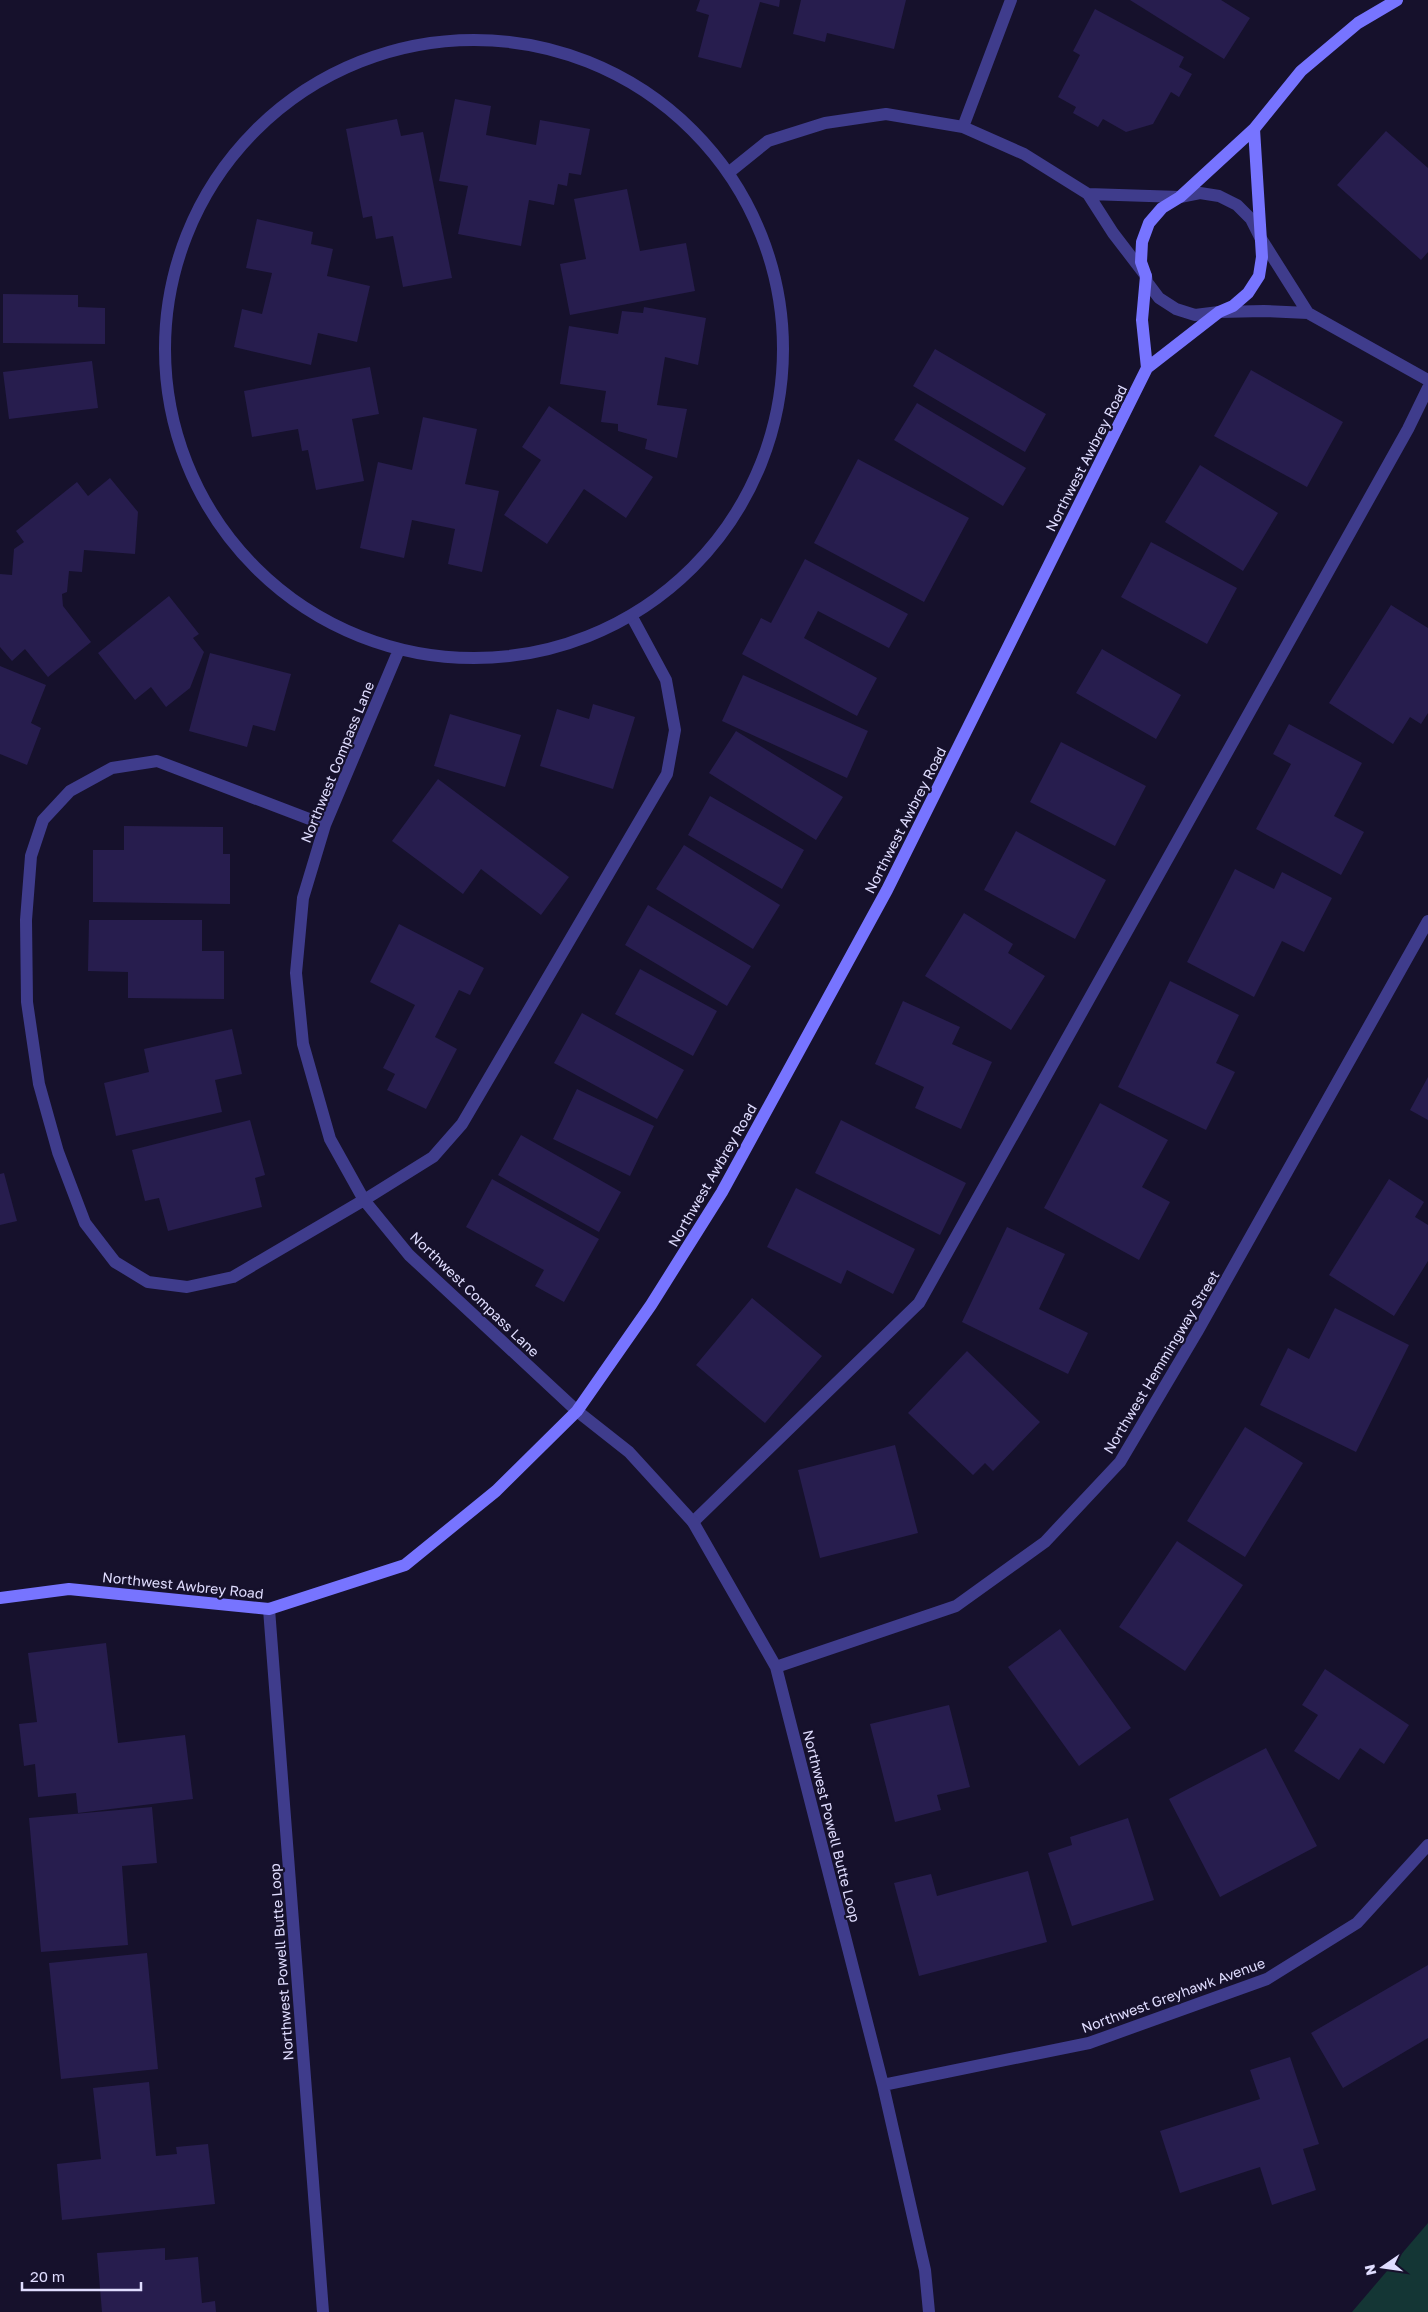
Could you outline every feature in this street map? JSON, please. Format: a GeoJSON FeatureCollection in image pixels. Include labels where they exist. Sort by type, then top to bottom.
{"type":"FeatureCollection","features":[{"type":"Feature","properties":{"kind":"street"},"geometry":{"type":"LineString","coordinates":[[963,127],[1011,0]]}},
{"type":"Feature","properties":{"kind":"street"},"geometry":{"type":"LineString","coordinates":[[1397,0],[1358,23],[1300,71],[1254,129],[1180,197],[1162,208],[1149,223],[1142,242],[1141,262],[1147,282],[1160,298],[1176,309],[1195,315],[1219,312],[1308,313],[1428,380]]}},
{"type":"Feature","properties":{"kind":"street"},"geometry":{"type":"LineString","coordinates":[[463,42],[533,43],[619,72],[673,110],[732,170],[759,231],[778,299],[784,390],[751,490],[696,565],[632,617],[554,646],[481,656],[398,652],[334,624],[280,589],[234,547],[192,479],[168,409],[162,328],[180,242],[224,164],[270,115],[326,79],[392,54],[463,42]]}},
{"type":"Feature","properties":{"kind":"street"},"geometry":{"type":"LineString","coordinates":[[732,170],[768,141],[825,123],[886,114],[963,127],[1024,154],[1088,194],[1114,234],[1146,276],[1142,320],[1147,368]]}},
{"type":"Feature","properties":{"kind":"street","name":"Northwest Awbrey Road"},"geometry":{"type":"LineString","coordinates":[[0,1598],[69,1588],[269,1609],[405,1565],[496,1491],[577,1411],[652,1305],[732,1175],[887,890],[1147,368],[1219,312],[1233,306],[1248,293],[1258,276],[1262,257],[1254,129]]}},
{"type":"Feature","properties":{"kind":"street"},"geometry":{"type":"LineString","coordinates":[[1088,194],[1180,197],[1200,193],[1219,196],[1237,204],[1251,219],[1260,237],[1308,313]]}},
{"type":"Feature","properties":{"kind":"street"},"geometry":{"type":"LineString","coordinates":[[694,1522],[919,1303],[1403,438],[1428,388]]}},
{"type":"Feature","properties":{"kind":"street"},"geometry":{"type":"LineString","coordinates":[[325,825],[158,761],[112,768],[70,791],[43,820],[30,856],[26,920],[27,1002],[39,1084],[58,1152],[85,1223],[115,1262],[148,1282],[187,1287],[233,1277],[364,1200],[433,1156],[462,1124],[667,774],[675,730],[666,680],[632,617]]}},
{"type":"Feature","properties":{"kind":"street","name":"Northwest Compass Lane"},"geometry":{"type":"LineString","coordinates":[[398,652],[325,825],[303,898],[296,973],[303,1044],[330,1139],[364,1200],[409,1254],[577,1411]]}},
{"type":"Feature","properties":{"kind":"street","name":"Northwest Hemmingway Street"},"geometry":{"type":"LineString","coordinates":[[776,1667],[956,1606],[1045,1542],[1120,1462],[1198,1332],[1428,921]]}},
{"type":"Feature","properties":{"kind":"street","name":"Northwest Powell Butte Loop"},"geometry":{"type":"LineString","coordinates":[[577,1411],[629,1452],[694,1522],[776,1667],[883,2085],[925,2270],[930,2312]]}},
{"type":"Feature","properties":{"kind":"street","name":"Northwest Powell Butte Loop"},"geometry":{"type":"LineString","coordinates":[[269,1609],[323,2312]]}},
{"type":"Feature","properties":{"kind":"street","name":"Northwest Greyhawk Avenue"},"geometry":{"type":"LineString","coordinates":[[883,2085],[1089,2043],[1267,1979],[1357,1923],[1428,1845]]}},
{"type":"Feature","properties":{"kind":"green space"},"geometry":{"type":"Polygon","coordinates":[[[1428,2223],[1428,2312],[1352,2312],[1428,2223]]]}},
{"type":"Feature","properties":{"kind":"building"},"geometry":{"type":"Polygon","coordinates":[[[700,0],[780,0],[779,7],[760,2],[741,68],[698,57],[709,15],[696,11],[700,0]]]}},
{"type":"Feature","properties":{"kind":"building"},"geometry":{"type":"Polygon","coordinates":[[[801,0],[906,0],[894,49],[827,33],[825,42],[793,34],[801,0]]]}},
{"type":"Feature","properties":{"kind":"building"},"geometry":{"type":"Polygon","coordinates":[[[1130,0],[1221,0],[1250,18],[1224,59],[1130,0]]]}},
{"type":"Feature","properties":{"kind":"building"},"geometry":{"type":"Polygon","coordinates":[[[1095,9],[1184,57],[1179,67],[1192,74],[1179,97],[1171,92],[1153,124],[1126,132],[1103,119],[1098,127],[1073,113],[1076,107],[1058,97],[1080,55],[1073,51],[1095,9]]]}},
{"type":"Feature","properties":{"kind":"building"},"geometry":{"type":"Polygon","coordinates":[[[455,99],[491,106],[486,135],[536,145],[540,120],[590,129],[581,175],[569,173],[567,186],[558,184],[554,205],[529,200],[521,246],[458,234],[468,186],[439,181],[455,99]]]}},
{"type":"Feature","properties":{"kind":"building"},"geometry":{"type":"Polygon","coordinates":[[[397,119],[401,136],[423,132],[452,278],[403,287],[393,236],[376,239],[372,216],[363,218],[346,129],[397,119]]]}},
{"type":"Feature","properties":{"kind":"building"},"geometry":{"type":"Polygon","coordinates":[[[1386,131],[1428,168],[1428,252],[1421,260],[1337,185],[1386,131]]]}},
{"type":"Feature","properties":{"kind":"building"},"geometry":{"type":"Polygon","coordinates":[[[627,189],[640,251],[686,243],[695,291],[570,315],[560,264],[586,259],[574,199],[627,189]]]}},
{"type":"Feature","properties":{"kind":"building"},"geometry":{"type":"Polygon","coordinates":[[[257,219],[313,232],[311,244],[333,249],[327,276],[370,286],[357,342],[318,333],[311,365],[234,347],[242,309],[262,314],[272,273],[246,268],[257,219]]]}},
{"type":"Feature","properties":{"kind":"building"},"geometry":{"type":"Polygon","coordinates":[[[3,294],[78,295],[78,307],[105,308],[105,344],[3,343],[3,294]]]}},
{"type":"Feature","properties":{"kind":"building"},"geometry":{"type":"Polygon","coordinates":[[[644,307],[706,318],[698,365],[665,357],[657,405],[687,409],[677,458],[645,449],[647,439],[618,431],[618,424],[601,422],[606,391],[560,384],[569,326],[618,334],[622,311],[643,313],[644,307]]]}},
{"type":"Feature","properties":{"kind":"building"},"geometry":{"type":"Polygon","coordinates":[[[935,349],[1046,414],[1025,452],[913,386],[935,349]]]}},
{"type":"Feature","properties":{"kind":"building"},"geometry":{"type":"Polygon","coordinates":[[[92,361],[98,408],[9,419],[3,372],[92,361]]]}},
{"type":"Feature","properties":{"kind":"building"},"geometry":{"type":"Polygon","coordinates":[[[370,367],[379,414],[352,419],[364,481],[316,490],[308,450],[302,451],[298,429],[252,437],[244,391],[370,367]]]}},
{"type":"Feature","properties":{"kind":"building"},"geometry":{"type":"Polygon","coordinates":[[[1251,370],[1343,422],[1307,487],[1214,436],[1251,370]]]}},
{"type":"Feature","properties":{"kind":"building"},"geometry":{"type":"Polygon","coordinates":[[[917,403],[1026,468],[1003,506],[894,440],[917,403]]]}},
{"type":"Feature","properties":{"kind":"building"},"geometry":{"type":"Polygon","coordinates":[[[549,406],[653,477],[626,518],[584,489],[547,544],[504,515],[541,460],[522,447],[549,406]]]}},
{"type":"Feature","properties":{"kind":"building"},"geometry":{"type":"Polygon","coordinates":[[[423,417],[477,429],[465,484],[499,491],[482,572],[448,564],[455,529],[412,520],[404,558],[360,548],[378,462],[412,470],[423,417]]]}},
{"type":"Feature","properties":{"kind":"building"},"geometry":{"type":"Polygon","coordinates":[[[858,459],[969,518],[924,602],[814,543],[858,459]]]}},
{"type":"Feature","properties":{"kind":"building"},"geometry":{"type":"Polygon","coordinates":[[[1200,465],[1278,513],[1243,571],[1165,522],[1200,465]]]}},
{"type":"Feature","properties":{"kind":"building"},"geometry":{"type":"Polygon","coordinates":[[[110,478],[138,512],[135,554],[84,550],[82,572],[69,571],[67,592],[62,594],[63,606],[91,642],[48,677],[25,649],[12,661],[0,647],[0,574],[12,575],[14,549],[24,542],[16,531],[77,482],[88,496],[110,478]]]}},
{"type":"Feature","properties":{"kind":"building"},"geometry":{"type":"Polygon","coordinates":[[[1151,542],[1237,588],[1207,644],[1121,597],[1151,542]]]}},
{"type":"Feature","properties":{"kind":"building"},"geometry":{"type":"Polygon","coordinates":[[[805,559],[908,614],[889,648],[818,611],[804,638],[877,678],[857,716],[742,654],[761,618],[771,623],[805,559]]]}},
{"type":"Feature","properties":{"kind":"building"},"geometry":{"type":"Polygon","coordinates":[[[169,596],[199,634],[193,638],[204,652],[190,688],[166,707],[151,687],[135,700],[98,653],[169,596]]]}},
{"type":"Feature","properties":{"kind":"building"},"geometry":{"type":"Polygon","coordinates":[[[1391,605],[1428,628],[1428,713],[1421,724],[1410,717],[1393,744],[1329,703],[1391,605]]]}},
{"type":"Feature","properties":{"kind":"building"},"geometry":{"type":"Polygon","coordinates":[[[1102,649],[1181,695],[1156,739],[1076,693],[1102,649]]]}},
{"type":"Feature","properties":{"kind":"building"},"geometry":{"type":"Polygon","coordinates":[[[210,653],[291,674],[275,731],[253,725],[247,747],[189,731],[210,653]]]}},
{"type":"Feature","properties":{"kind":"building"},"geometry":{"type":"Polygon","coordinates":[[[0,666],[46,685],[31,723],[41,728],[27,765],[0,754],[0,666]]]}},
{"type":"Feature","properties":{"kind":"building"},"geometry":{"type":"Polygon","coordinates":[[[743,675],[868,731],[847,778],[722,721],[743,675]]]}},
{"type":"Feature","properties":{"kind":"building"},"geometry":{"type":"Polygon","coordinates":[[[593,704],[635,717],[613,789],[540,766],[557,709],[589,719],[593,704]]]}},
{"type":"Feature","properties":{"kind":"building"},"geometry":{"type":"Polygon","coordinates":[[[450,714],[521,735],[505,787],[434,766],[450,714]]]}},
{"type":"Feature","properties":{"kind":"building"},"geometry":{"type":"Polygon","coordinates":[[[1289,724],[1362,763],[1334,816],[1364,832],[1341,875],[1256,829],[1291,764],[1273,754],[1289,724]]]}},
{"type":"Feature","properties":{"kind":"building"},"geometry":{"type":"Polygon","coordinates":[[[736,731],[843,797],[816,840],[709,773],[736,731]]]}},
{"type":"Feature","properties":{"kind":"building"},"geometry":{"type":"Polygon","coordinates":[[[1061,742],[1146,786],[1115,846],[1030,802],[1061,742]]]}},
{"type":"Feature","properties":{"kind":"building"},"geometry":{"type":"Polygon","coordinates":[[[438,779],[569,877],[541,915],[481,869],[463,894],[392,841],[438,779]]]}},
{"type":"Feature","properties":{"kind":"building"},"geometry":{"type":"Polygon","coordinates":[[[710,796],[804,850],[782,889],[688,835],[710,796]]]}},
{"type":"Feature","properties":{"kind":"building"},"geometry":{"type":"Polygon","coordinates":[[[124,826],[223,827],[223,854],[230,854],[230,904],[93,902],[93,850],[124,850],[124,826]]]}},
{"type":"Feature","properties":{"kind":"building"},"geometry":{"type":"Polygon","coordinates":[[[1016,831],[1106,880],[1075,939],[984,890],[1016,831]]]}},
{"type":"Feature","properties":{"kind":"building"},"geometry":{"type":"Polygon","coordinates":[[[684,845],[780,905],[753,949],[656,889],[684,845]]]}},
{"type":"Feature","properties":{"kind":"building"},"geometry":{"type":"Polygon","coordinates":[[[1235,869],[1274,889],[1282,872],[1332,898],[1304,952],[1282,941],[1254,997],[1187,962],[1235,869]]]}},
{"type":"Feature","properties":{"kind":"building"},"geometry":{"type":"Polygon","coordinates":[[[648,905],[751,966],[727,1006],[625,945],[648,905]]]}},
{"type":"Feature","properties":{"kind":"building"},"geometry":{"type":"Polygon","coordinates":[[[964,913],[1013,944],[1008,953],[1045,976],[1011,1030],[925,976],[964,913]]]}},
{"type":"Feature","properties":{"kind":"building"},"geometry":{"type":"Polygon","coordinates":[[[89,920],[202,920],[202,951],[224,951],[224,999],[128,998],[128,972],[88,971],[89,920]]]}},
{"type":"Feature","properties":{"kind":"building"},"geometry":{"type":"Polygon","coordinates":[[[399,924],[484,968],[470,995],[459,990],[435,1037],[457,1049],[426,1109],[387,1090],[395,1074],[383,1068],[415,1005],[370,982],[399,924]]]}},
{"type":"Feature","properties":{"kind":"building"},"geometry":{"type":"Polygon","coordinates":[[[640,969],[717,1011],[693,1056],[615,1014],[640,969]]]}},
{"type":"Feature","properties":{"kind":"building"},"geometry":{"type":"Polygon","coordinates":[[[1170,981],[1239,1015],[1216,1063],[1235,1072],[1206,1130],[1118,1087],[1170,981]]]}},
{"type":"Feature","properties":{"kind":"building"},"geometry":{"type":"Polygon","coordinates":[[[903,1001],[960,1027],[952,1044],[992,1062],[961,1129],[915,1108],[924,1087],[875,1064],[903,1001]]]}},
{"type":"Feature","properties":{"kind":"building"},"geometry":{"type":"Polygon","coordinates":[[[582,1013],[684,1070],[657,1119],[554,1063],[582,1013]]]}},
{"type":"Feature","properties":{"kind":"building"},"geometry":{"type":"Polygon","coordinates":[[[232,1029],[242,1074],[215,1080],[222,1112],[116,1136],[104,1083],[149,1072],[144,1049],[232,1029]]]}},
{"type":"Feature","properties":{"kind":"building"},"geometry":{"type":"Polygon","coordinates":[[[1428,1077],[1428,1120],[1410,1110],[1428,1077]]]}},
{"type":"Feature","properties":{"kind":"building"},"geometry":{"type":"Polygon","coordinates":[[[577,1089],[654,1126],[630,1176],[553,1139],[577,1089]]]}},
{"type":"Feature","properties":{"kind":"building"},"geometry":{"type":"Polygon","coordinates":[[[1100,1103],[1168,1140],[1142,1187],[1170,1202],[1139,1260],[1044,1208],[1100,1103]]]}},
{"type":"Feature","properties":{"kind":"building"},"geometry":{"type":"Polygon","coordinates":[[[250,1120],[265,1175],[255,1178],[262,1207],[168,1231],[159,1198],[145,1201],[132,1150],[250,1120]]]}},
{"type":"Feature","properties":{"kind":"building"},"geometry":{"type":"Polygon","coordinates":[[[841,1120],[966,1183],[940,1235],[815,1173],[841,1120]]]}},
{"type":"Feature","properties":{"kind":"building"},"geometry":{"type":"Polygon","coordinates":[[[521,1135],[621,1192],[599,1232],[498,1175],[521,1135]]]}},
{"type":"Feature","properties":{"kind":"building"},"geometry":{"type":"Polygon","coordinates":[[[4,1173],[17,1221],[0,1225],[0,1174],[4,1173]]]}},
{"type":"Feature","properties":{"kind":"building"},"geometry":{"type":"Polygon","coordinates":[[[492,1179],[599,1239],[564,1302],[535,1286],[544,1270],[466,1227],[492,1179]]]}},
{"type":"Feature","properties":{"kind":"building"},"geometry":{"type":"Polygon","coordinates":[[[1389,1179],[1424,1202],[1415,1217],[1428,1225],[1428,1261],[1394,1316],[1329,1275],[1389,1179]]]}},
{"type":"Feature","properties":{"kind":"building"},"geometry":{"type":"Polygon","coordinates":[[[796,1188],[915,1249],[893,1294],[847,1270],[841,1284],[767,1247],[796,1188]]]}},
{"type":"Feature","properties":{"kind":"building"},"geometry":{"type":"Polygon","coordinates":[[[1007,1227],[1065,1254],[1039,1309],[1088,1333],[1068,1374],[962,1322],[1007,1227]]]}},
{"type":"Feature","properties":{"kind":"building"},"geometry":{"type":"Polygon","coordinates":[[[752,1298],[822,1356],[765,1423],[696,1365],[752,1298]]]}},
{"type":"Feature","properties":{"kind":"building"},"geometry":{"type":"Polygon","coordinates":[[[1335,1308],[1409,1345],[1356,1452],[1260,1405],[1288,1348],[1309,1359],[1335,1308]]]}},
{"type":"Feature","properties":{"kind":"building"},"geometry":{"type":"Polygon","coordinates":[[[967,1351],[1040,1422],[993,1471],[985,1463],[973,1475],[908,1413],[967,1351]]]}},
{"type":"Feature","properties":{"kind":"building"},"geometry":{"type":"Polygon","coordinates":[[[1245,1427],[1303,1463],[1245,1557],[1187,1521],[1245,1427]]]}},
{"type":"Feature","properties":{"kind":"building"},"geometry":{"type":"Polygon","coordinates":[[[895,1445],[918,1533],[820,1558],[798,1470],[895,1445]]]}},
{"type":"Feature","properties":{"kind":"building"},"geometry":{"type":"Polygon","coordinates":[[[1177,1541],[1243,1585],[1185,1671],[1119,1627],[1177,1541]]]}},
{"type":"Feature","properties":{"kind":"building"},"geometry":{"type":"Polygon","coordinates":[[[1060,1629],[1131,1728],[1079,1766],[1008,1667],[1060,1629]]]}},
{"type":"Feature","properties":{"kind":"building"},"geometry":{"type":"Polygon","coordinates":[[[106,1643],[118,1743],[185,1735],[193,1799],[78,1813],[76,1793],[38,1797],[35,1764],[24,1766],[19,1724],[37,1722],[28,1653],[106,1643]]]}},
{"type":"Feature","properties":{"kind":"building"},"geometry":{"type":"Polygon","coordinates":[[[1325,1669],[1409,1725],[1384,1764],[1360,1748],[1339,1780],[1294,1751],[1318,1715],[1302,1705],[1325,1669]]]}},
{"type":"Feature","properties":{"kind":"building"},"geometry":{"type":"Polygon","coordinates":[[[949,1705],[970,1787],[937,1795],[941,1810],[895,1822],[870,1724],[949,1705]]]}},
{"type":"Feature","properties":{"kind":"building"},"geometry":{"type":"Polygon","coordinates":[[[1266,1748],[1317,1846],[1220,1897],[1169,1799],[1266,1748]]]}},
{"type":"Feature","properties":{"kind":"building"},"geometry":{"type":"Polygon","coordinates":[[[152,1807],[157,1863],[122,1866],[128,1945],[41,1952],[29,1818],[152,1807]]]}},
{"type":"Feature","properties":{"kind":"building"},"geometry":{"type":"Polygon","coordinates":[[[1128,1818],[1154,1900],[1072,1926],[1048,1853],[1072,1845],[1070,1837],[1128,1818]]]}},
{"type":"Feature","properties":{"kind":"building"},"geometry":{"type":"Polygon","coordinates":[[[1028,1871],[1047,1942],[919,1976],[894,1883],[931,1874],[937,1896],[1028,1871]]]}},
{"type":"Feature","properties":{"kind":"building"},"geometry":{"type":"Polygon","coordinates":[[[147,1953],[158,2069],[61,2079],[49,1963],[147,1953]]]}},
{"type":"Feature","properties":{"kind":"building"},"geometry":{"type":"Polygon","coordinates":[[[1428,1965],[1428,2038],[1343,2088],[1311,2033],[1428,1965]]]}},
{"type":"Feature","properties":{"kind":"building"},"geometry":{"type":"Polygon","coordinates":[[[1290,2057],[1319,2144],[1303,2149],[1316,2190],[1272,2205],[1260,2167],[1180,2193],[1160,2131],[1260,2099],[1250,2070],[1290,2057]]]}},
{"type":"Feature","properties":{"kind":"building"},"geometry":{"type":"Polygon","coordinates":[[[149,2082],[156,2156],[177,2154],[176,2147],[208,2144],[215,2204],[62,2220],[57,2164],[101,2159],[93,2088],[149,2082]]]}},
{"type":"Feature","properties":{"kind":"building"},"geometry":{"type":"Polygon","coordinates":[[[165,2248],[165,2260],[198,2257],[202,2303],[215,2301],[216,2312],[102,2312],[97,2253],[165,2248]]]}}]}
